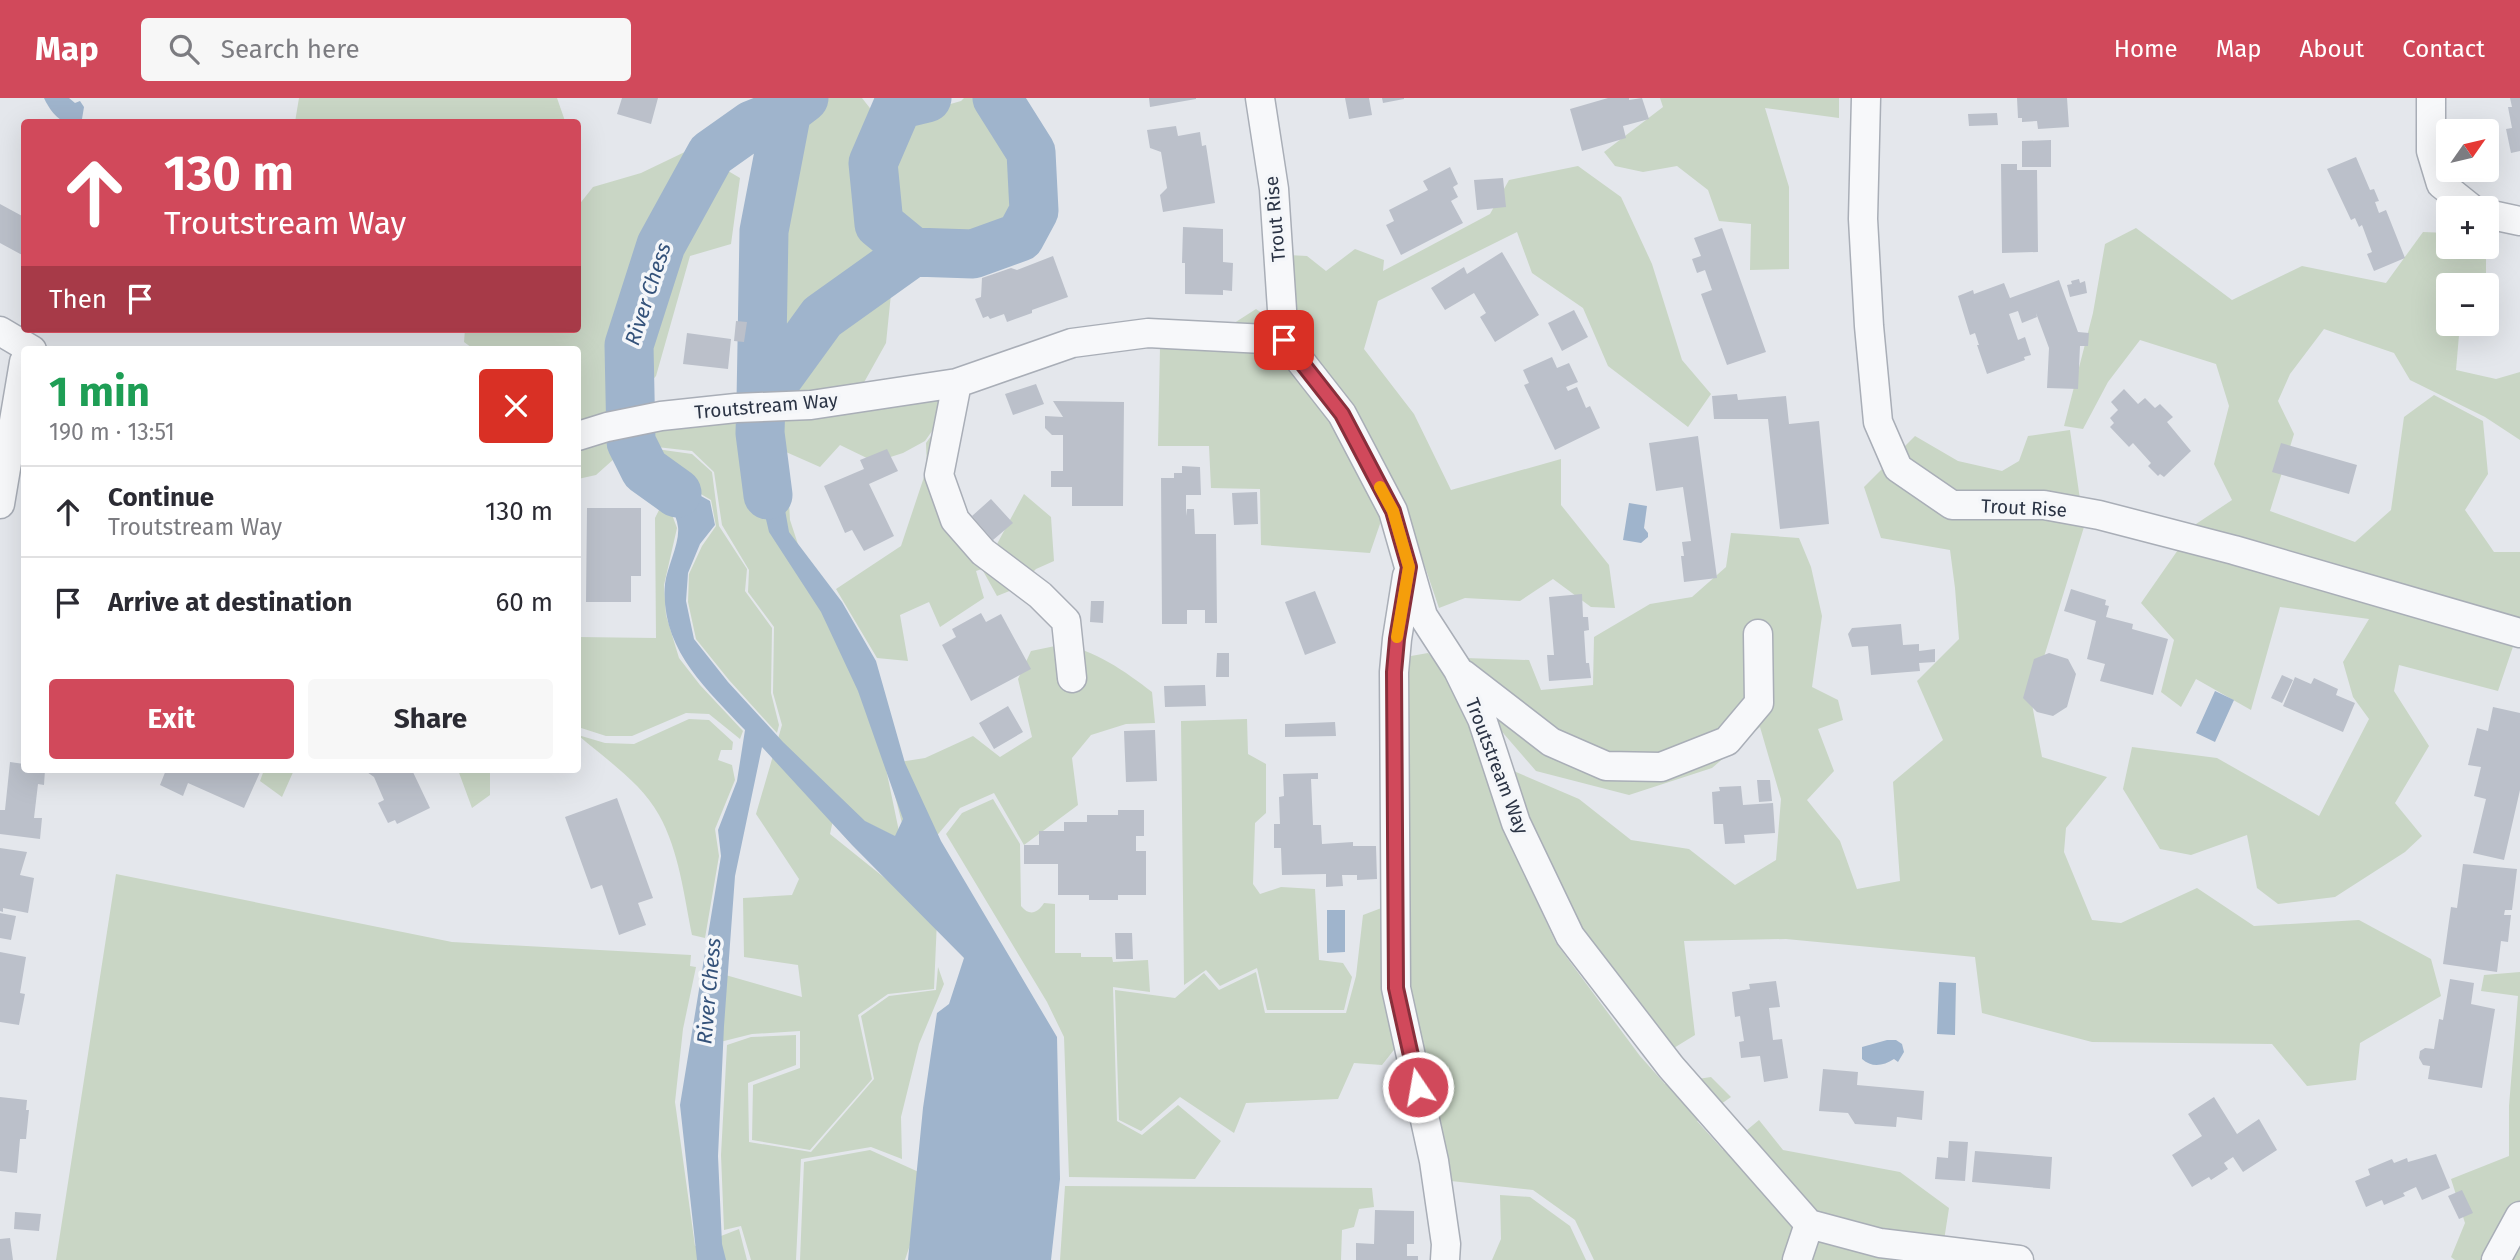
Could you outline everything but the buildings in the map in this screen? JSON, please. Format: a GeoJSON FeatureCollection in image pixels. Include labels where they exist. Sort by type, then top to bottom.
{"type":"FeatureCollection","features":[{"type":"Feature","properties":{"kind":"street","name":"Trout Rise"},"geometry":{"type":"LineString","coordinates":[[1260,98],[1274,189],[1284,340]]}},
{"type":"Feature","properties":{"kind":"street","name":"Trout Rise"},"geometry":{"type":"LineString","coordinates":[[1866,98],[1863,219],[1869,326],[1878,422],[1898,468],[1952,505],[2044,505],[2099,515],[2234,550],[2520,633]]}},
{"type":"Feature","properties":{"kind":"street"},"geometry":{"type":"LineString","coordinates":[[2431,98],[2431,151],[2441,184],[2456,196]]}},
{"type":"Feature","properties":{"kind":"street"},"geometry":{"type":"LineString","coordinates":[[2499,217],[2520,222]]}},
{"type":"Feature","properties":{"kind":"street"},"geometry":{"type":"LineString","coordinates":[[0,331],[21,347]]}},
{"type":"Feature","properties":{"kind":"street","name":"Troutstream Way"},"geometry":{"type":"LineString","coordinates":[[581,435],[661,416],[736,408],[811,405],[957,383],[1072,344],[1148,333],[1284,340],[1342,414],[1393,511],[1423,616],[1458,670],[1482,719],[1516,823],[1570,936],[1671,1067],[1809,1224]]}},
{"type":"Feature","properties":{"kind":"street"},"geometry":{"type":"LineString","coordinates":[[957,383],[939,475],[955,520],[983,552],[1040,596],[1066,621],[1072,678]]}},
{"type":"Feature","properties":{"kind":"street"},"geometry":{"type":"LineString","coordinates":[[0,504],[21,390]]}},
{"type":"Feature","properties":{"kind":"street"},"geometry":{"type":"LineString","coordinates":[[1409,567],[1394,672],[1396,988],[1434,1161],[1446,1244],[1445,1260]]}},
{"type":"Feature","properties":{"kind":"street"},"geometry":{"type":"LineString","coordinates":[[1458,670],[1551,742],[1606,766],[1661,767],[1727,741],[1759,703],[1758,634]]}},
{"type":"Feature","properties":{"kind":"street"},"geometry":{"type":"LineString","coordinates":[[2496,1260],[2520,1216]]}},
{"type":"Feature","properties":{"kind":"street"},"geometry":{"type":"LineString","coordinates":[[1797,1260],[1809,1224],[1881,1242],[2020,1260]]}},
{"type":"Feature","properties":{"kind":"green space"},"geometry":{"type":"Polygon","coordinates":[[[299,98],[557,98],[564,119],[296,119],[299,98]]]}},
{"type":"Feature","properties":{"kind":"green space"},"geometry":{"type":"Polygon","coordinates":[[[757,98],[862,98],[880,121],[857,170],[868,232],[895,255],[886,343],[862,386],[782,397],[778,317],[779,248],[799,124],[757,98]]]}},
{"type":"Feature","properties":{"kind":"green space"},"geometry":{"type":"Polygon","coordinates":[[[964,98],[987,98],[1005,121],[1020,171],[1022,206],[1013,227],[967,245],[919,242],[886,215],[883,165],[899,126],[919,113],[964,98]]]}},
{"type":"Feature","properties":{"kind":"green space"},"geometry":{"type":"Polygon","coordinates":[[[1660,98],[1839,98],[1839,118],[1765,108],[1789,187],[1789,269],[1750,270],[1751,224],[1719,221],[1708,190],[1677,166],[1643,172],[1615,166],[1604,152],[1663,107],[1660,98]]]}},
{"type":"Feature","properties":{"kind":"green space"},"geometry":{"type":"Polygon","coordinates":[[[691,149],[740,178],[731,244],[690,256],[656,376],[623,412],[624,450],[596,475],[581,478],[581,346],[470,346],[464,342],[465,333],[581,333],[581,202],[593,187],[641,173],[691,149]]]}},
{"type":"Feature","properties":{"kind":"green space"},"geometry":{"type":"Polygon","coordinates":[[[1578,166],[1621,197],[1652,264],[1682,360],[1711,394],[1688,427],[1608,366],[1583,308],[1532,273],[1517,232],[1378,301],[1364,349],[1414,414],[1451,490],[1561,459],[1561,505],[1609,565],[1615,608],[1591,607],[1553,579],[1520,601],[1465,598],[1439,608],[1406,511],[1381,508],[1380,524],[1370,553],[1261,545],[1260,489],[1211,488],[1209,446],[1158,446],[1160,347],[1200,345],[1256,309],[1295,336],[1288,255],[1307,256],[1326,271],[1355,249],[1384,260],[1383,271],[1490,214],[1509,180],[1578,166]]]}},
{"type":"Feature","properties":{"kind":"green space"},"geometry":{"type":"Polygon","coordinates":[[[2136,228],[2232,300],[2302,266],[2386,283],[2423,232],[2436,233],[2436,259],[2486,259],[2486,273],[2436,273],[2436,336],[2459,336],[2456,370],[2496,379],[2520,372],[2520,440],[2485,417],[2410,380],[2394,353],[2324,329],[2290,374],[2278,401],[2294,434],[2270,511],[2355,542],[2391,510],[2404,417],[2434,395],[2483,421],[2488,474],[2465,510],[2494,552],[2520,552],[2520,626],[2498,691],[2399,665],[2394,691],[2429,746],[2395,803],[2422,836],[2405,852],[2335,897],[2278,904],[2257,888],[2247,835],[2191,855],[2160,849],[2123,789],[2132,747],[2217,758],[2319,816],[2369,719],[2353,697],[2343,662],[2369,619],[2280,607],[2251,710],[2196,679],[2181,707],[2161,692],[2174,640],[2141,603],[2196,524],[2232,500],[2214,464],[2229,406],[2216,364],[2140,340],[2108,382],[2083,429],[2064,426],[2093,313],[2105,244],[2136,228]]]}},
{"type":"Feature","properties":{"kind":"green space"},"geometry":{"type":"Polygon","coordinates":[[[942,394],[944,414],[925,441],[903,453],[875,462],[840,445],[820,467],[786,452],[790,520],[814,593],[879,735],[902,846],[836,806],[830,834],[937,920],[934,989],[888,994],[858,1015],[872,1079],[810,1150],[752,1140],[753,1085],[800,1068],[800,1031],[752,1034],[712,1044],[722,974],[802,997],[798,965],[744,957],[743,898],[792,895],[799,879],[756,814],[782,725],[773,693],[774,627],[748,592],[749,570],[722,525],[714,472],[692,451],[648,446],[627,448],[628,431],[942,394]]]}},
{"type":"Feature","properties":{"kind":"green space"},"geometry":{"type":"Polygon","coordinates":[[[946,415],[934,476],[990,551],[997,544],[1024,494],[1051,517],[1054,561],[1036,569],[1017,588],[997,596],[982,569],[976,571],[984,598],[940,627],[929,602],[900,615],[908,661],[877,658],[836,589],[901,546],[927,468],[926,443],[946,415]]]}},
{"type":"Feature","properties":{"kind":"green space"},"geometry":{"type":"Polygon","coordinates":[[[2070,430],[2084,527],[2031,699],[2042,757],[2107,777],[2066,828],[2064,852],[2092,920],[2121,923],[2197,888],[2254,926],[2359,920],[2431,959],[2441,996],[2360,1043],[2356,1080],[2307,1086],[2272,1044],[2092,1042],[1982,1013],[1975,957],[1786,939],[1684,941],[1695,1035],[1669,1051],[1578,931],[1509,769],[1579,799],[1631,840],[1689,849],[1735,885],[1776,860],[1781,799],[1760,727],[1712,768],[1629,795],[1536,771],[1491,719],[1465,658],[1529,660],[1541,690],[1593,685],[1594,637],[1650,604],[1692,597],[1726,567],[1731,533],[1799,538],[1811,567],[1822,616],[1812,687],[1838,700],[1843,720],[1818,729],[1834,771],[1807,800],[1840,841],[1857,889],[1900,881],[1893,782],[1943,740],[1917,681],[1959,639],[1955,588],[1950,550],[1881,538],[1864,487],[1915,436],[1958,461],[2002,471],[2019,461],[2028,436],[2070,430]]]}},
{"type":"Feature","properties":{"kind":"green space"},"geometry":{"type":"Polygon","coordinates":[[[649,448],[692,454],[712,472],[719,526],[747,569],[745,591],[772,628],[771,693],[779,725],[777,733],[696,639],[688,602],[689,574],[702,546],[716,526],[711,500],[665,473],[649,448]]]}},
{"type":"Feature","properties":{"kind":"green space"},"geometry":{"type":"Polygon","coordinates":[[[663,502],[671,512],[677,528],[664,585],[666,615],[679,658],[743,731],[740,739],[709,714],[686,713],[632,736],[606,736],[581,728],[581,637],[656,638],[655,518],[663,502]]]}},
{"type":"Feature","properties":{"kind":"green space"},"geometry":{"type":"Polygon","coordinates":[[[1060,645],[1097,656],[1152,692],[1155,723],[1126,724],[1091,735],[1072,758],[1078,805],[1024,845],[994,793],[960,808],[929,845],[905,835],[887,764],[925,758],[973,736],[1000,757],[1032,737],[1018,679],[1031,651],[1060,645]]]}},
{"type":"Feature","properties":{"kind":"green space"},"geometry":{"type":"Polygon","coordinates":[[[1428,653],[1448,675],[1465,715],[1502,827],[1556,943],[1640,1056],[1665,1084],[1711,1077],[1731,1097],[1697,1121],[1723,1150],[1759,1120],[1783,1150],[1900,1172],[1949,1208],[1941,1260],[1594,1260],[1575,1220],[1533,1190],[1451,1181],[1422,1066],[1406,986],[1405,673],[1411,656],[1428,653]]]}},
{"type":"Feature","properties":{"kind":"green space"},"geometry":{"type":"Polygon","coordinates":[[[689,719],[709,720],[733,742],[732,750],[721,750],[718,760],[732,765],[735,780],[715,829],[719,856],[705,938],[692,935],[676,858],[659,815],[643,792],[581,736],[605,743],[634,744],[689,719]]]}},
{"type":"Feature","properties":{"kind":"green space"},"geometry":{"type":"Polygon","coordinates":[[[1247,719],[1248,754],[1266,764],[1266,813],[1255,823],[1253,884],[1260,894],[1281,887],[1315,889],[1319,960],[1343,963],[1352,977],[1344,1010],[1267,1010],[1257,968],[1220,986],[1206,970],[1184,985],[1181,721],[1247,719]]]}},
{"type":"Feature","properties":{"kind":"green space"},"geometry":{"type":"Polygon","coordinates":[[[263,773],[293,773],[282,797],[260,781],[263,773]]]}},
{"type":"Feature","properties":{"kind":"green space"},"geometry":{"type":"Polygon","coordinates":[[[459,773],[490,773],[490,795],[472,808],[459,773]]]}},
{"type":"Feature","properties":{"kind":"green space"},"geometry":{"type":"Polygon","coordinates":[[[993,799],[1020,844],[1021,906],[1033,912],[1039,910],[1044,903],[1055,904],[1055,953],[1081,953],[1081,957],[1112,957],[1113,962],[1148,960],[1150,992],[1113,987],[1117,1121],[1142,1135],[1178,1105],[1221,1141],[1195,1179],[1069,1177],[1064,1037],[1047,1002],[946,834],[962,813],[993,799]]]}},
{"type":"Feature","properties":{"kind":"green space"},"geometry":{"type":"Polygon","coordinates":[[[116,874],[452,942],[691,955],[690,966],[696,967],[683,1029],[675,1102],[695,1246],[739,1229],[747,1260],[56,1260],[116,874]]]}},
{"type":"Feature","properties":{"kind":"green space"},"geometry":{"type":"Polygon","coordinates":[[[1392,904],[1401,1041],[1382,1065],[1354,1063],[1338,1099],[1246,1103],[1234,1133],[1180,1097],[1141,1131],[1119,1120],[1115,990],[1175,998],[1204,973],[1219,990],[1256,972],[1265,1013],[1346,1013],[1356,976],[1363,915],[1392,904]]]}},
{"type":"Feature","properties":{"kind":"green space"},"geometry":{"type":"Polygon","coordinates":[[[938,967],[944,984],[919,1044],[901,1117],[902,1159],[871,1147],[801,1159],[796,1260],[751,1260],[741,1226],[724,1230],[721,1155],[727,1045],[751,1037],[796,1035],[796,1065],[748,1083],[749,1142],[811,1152],[874,1079],[861,1016],[889,996],[936,990],[938,967]]]}},
{"type":"Feature","properties":{"kind":"green space"},"geometry":{"type":"Polygon","coordinates":[[[2520,972],[2520,1260],[2455,1260],[2451,1257],[2465,1223],[2451,1179],[2509,1156],[2509,1106],[2518,996],[2481,991],[2484,975],[2520,972]]]}},
{"type":"Feature","properties":{"kind":"green space"},"geometry":{"type":"Polygon","coordinates":[[[870,1150],[932,1178],[905,1260],[800,1260],[804,1162],[870,1150]]]}},
{"type":"Feature","properties":{"kind":"green space"},"geometry":{"type":"Polygon","coordinates":[[[1065,1186],[1372,1188],[1374,1207],[1359,1209],[1354,1227],[1342,1230],[1341,1260],[1060,1260],[1065,1186]]]}},
{"type":"Feature","properties":{"kind":"green space"},"geometry":{"type":"Polygon","coordinates":[[[1500,1195],[1530,1197],[1570,1226],[1586,1260],[1492,1260],[1501,1239],[1500,1195]]]}},
{"type":"Feature","properties":{"kind":"water"},"geometry":{"type":"Polygon","coordinates":[[[44,98],[69,98],[75,103],[80,101],[84,107],[82,119],[59,119],[44,98]]]}},
{"type":"Feature","properties":{"kind":"water"},"geometry":{"type":"Polygon","coordinates":[[[770,427],[789,532],[842,602],[876,661],[905,763],[941,841],[1057,1037],[1060,1179],[1051,1260],[908,1260],[923,1108],[937,1013],[949,1004],[964,958],[852,845],[762,747],[735,876],[724,1026],[718,1156],[722,1244],[726,1260],[697,1260],[680,1105],[721,856],[718,830],[737,781],[745,730],[701,682],[678,648],[665,607],[665,584],[678,533],[676,518],[666,502],[639,475],[631,460],[628,446],[641,441],[663,475],[710,501],[715,525],[700,544],[688,573],[686,601],[694,639],[728,682],[783,742],[865,821],[895,836],[903,819],[858,691],[821,612],[769,532],[757,481],[750,430],[770,427]]]}},
{"type":"Feature","properties":{"kind":"water"},"geometry":{"type":"Polygon","coordinates":[[[1629,503],[1647,506],[1644,528],[1648,537],[1641,543],[1623,540],[1629,503]]]}},
{"type":"Feature","properties":{"kind":"water"},"geometry":{"type":"Polygon","coordinates":[[[2215,691],[2234,700],[2215,742],[2196,733],[2215,691]]]}},
{"type":"Feature","properties":{"kind":"water"},"geometry":{"type":"Polygon","coordinates":[[[1327,910],[1345,910],[1345,952],[1327,953],[1327,910]]]}},
{"type":"Feature","properties":{"kind":"water"},"geometry":{"type":"Polygon","coordinates":[[[1939,982],[1956,983],[1955,1035],[1937,1034],[1939,982]]]}},
{"type":"Feature","properties":{"kind":"water"},"geometry":{"type":"Polygon","coordinates":[[[1896,1040],[1902,1044],[1904,1052],[1898,1062],[1894,1059],[1874,1065],[1862,1059],[1862,1047],[1896,1040]]]}},
{"type":"Feature","properties":{"kind":"waterway","name":"River Chess"},"geometry":{"type":"LineString","coordinates":[[677,493],[645,470],[631,442],[629,345],[661,245],[711,154],[752,125],[787,111],[804,98]]}},
{"type":"Feature","properties":{"kind":"waterway","name":"River Chess"},"geometry":{"type":"LineString","coordinates":[[913,252],[879,224],[873,163],[898,105],[927,98]]}},
{"type":"Feature","properties":{"kind":"waterway","name":"River Chess"},"geometry":{"type":"LineString","coordinates":[[768,495],[760,433],[761,401],[822,317],[913,252],[973,254],[1020,237],[1034,211],[1031,152],[997,98]]}},
{"type":"Feature","properties":{"kind":"waterway","name":"River Chess"},"geometry":{"type":"LineString","coordinates":[[761,401],[764,231],[787,111]]}},
{"type":"Feature","properties":{"kind":"slow traffic"},"geometry":{"type":"LineString","coordinates":[[1380,487],[1393,511],[1409,567],[1397,637]]}},
{"type":"Feature","properties":{"kind":"route"},"geometry":{"type":"LineString","coordinates":[[1284,340],[1342,414],[1393,511],[1409,567],[1394,672],[1396,988],[1418,1087]]}}]}
